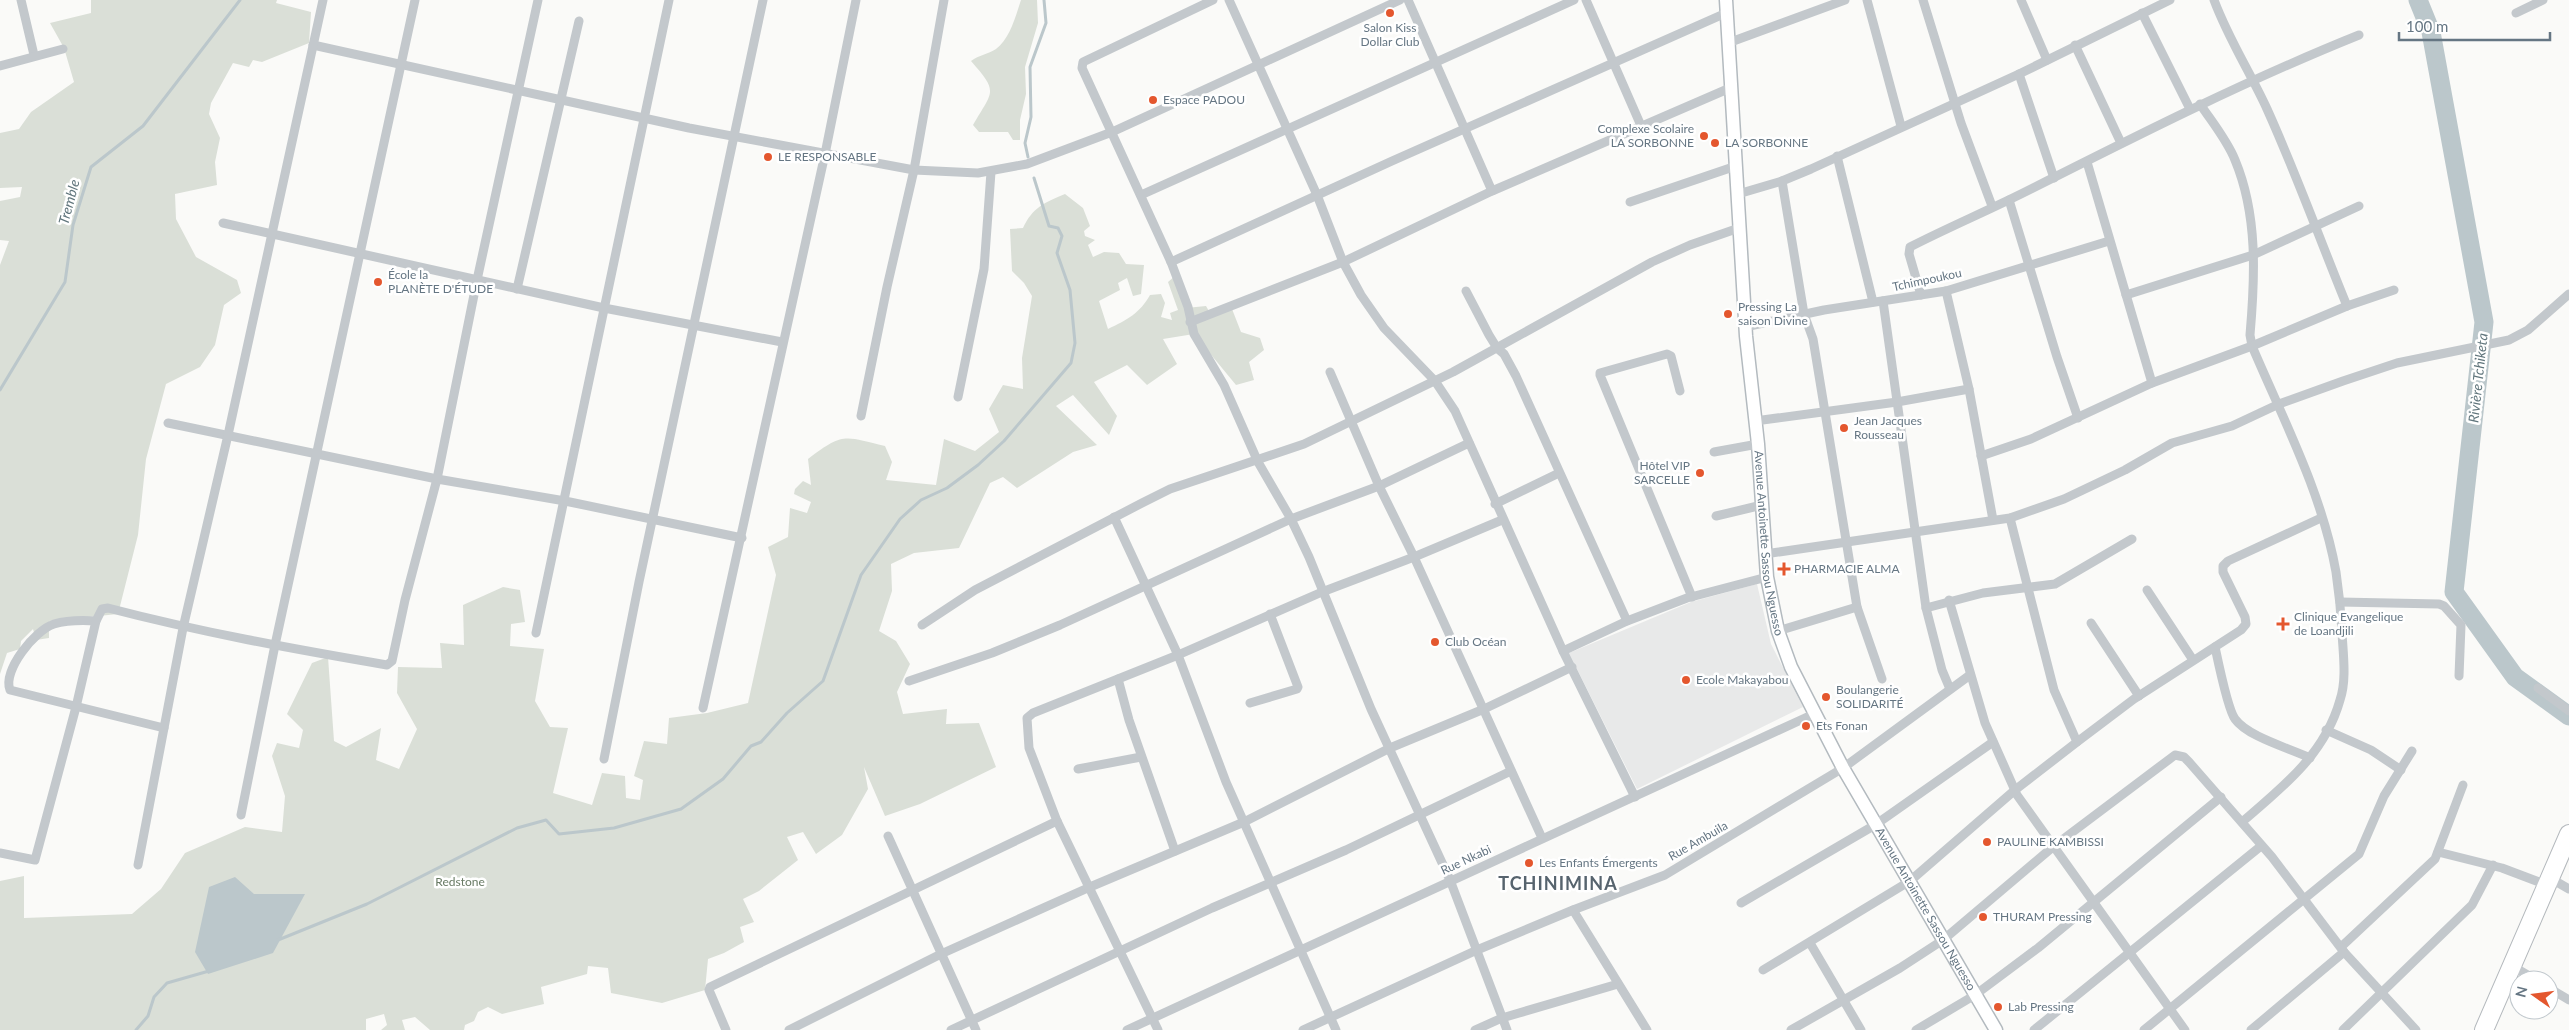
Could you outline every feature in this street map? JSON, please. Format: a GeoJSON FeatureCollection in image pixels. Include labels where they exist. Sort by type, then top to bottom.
{"type":"FeatureCollection","features":[{"type":"Feature","properties":{"kind":"highway"},"geometry":{"type":"LineString","coordinates":[[2484,1030],[2569,834]]}},
{"type":"Feature","properties":{"kind":"street"},"geometry":{"type":"LineString","coordinates":[[21,0],[34,56]]}},
{"type":"Feature","properties":{"kind":"street"},"geometry":{"type":"LineString","coordinates":[[138,865],[183,628],[228,436],[323,0]]}},
{"type":"Feature","properties":{"kind":"street"},"geometry":{"type":"LineString","coordinates":[[241,815],[275,646],[415,0]]}},
{"type":"Feature","properties":{"kind":"street"},"geometry":{"type":"LineString","coordinates":[[0,853],[35,860],[100,611],[108,608],[183,628],[275,646],[390,664],[437,479],[477,280],[538,0]]}},
{"type":"Feature","properties":{"kind":"street"},"geometry":{"type":"LineString","coordinates":[[536,633],[669,0]]}},
{"type":"Feature","properties":{"kind":"street"},"geometry":{"type":"LineString","coordinates":[[604,759],[639,582],[654,521],[763,0]]}},
{"type":"Feature","properties":{"kind":"street"},"geometry":{"type":"LineString","coordinates":[[703,708],[742,538],[782,342],[825,154],[856,0]]}},
{"type":"Feature","properties":{"kind":"street"},"geometry":{"type":"LineString","coordinates":[[861,416],[887,287],[914,170],[944,0]]}},
{"type":"Feature","properties":{"kind":"street"},"geometry":{"type":"LineString","coordinates":[[1213,0],[1082,62],[1082,68],[1171,262],[1188,307],[1194,334],[1228,391],[1258,462],[1291,519],[1371,709],[1450,880],[1507,1030]]}},
{"type":"Feature","properties":{"kind":"street"},"geometry":{"type":"LineString","coordinates":[[1229,0],[1317,195],[1343,262],[1361,295],[1384,328],[1435,382],[1455,411],[1502,520],[1563,651],[1635,797]]}},
{"type":"Feature","properties":{"kind":"street"},"geometry":{"type":"LineString","coordinates":[[313,45],[560,102],[735,137],[914,170],[959,174],[992,172],[1027,164],[1112,132],[1258,63],[1400,0]]}},
{"type":"Feature","properties":{"kind":"street"},"geometry":{"type":"LineString","coordinates":[[1408,0],[1437,60],[1492,191]]}},
{"type":"Feature","properties":{"kind":"street"},"geometry":{"type":"LineString","coordinates":[[1141,195],[1437,60],[1574,0]]}},
{"type":"Feature","properties":{"kind":"street"},"geometry":{"type":"LineString","coordinates":[[1586,0],[1642,128]]}},
{"type":"Feature","properties":{"kind":"street"},"geometry":{"type":"LineString","coordinates":[[1728,43],[1846,0]]}},
{"type":"Feature","properties":{"kind":"street"},"geometry":{"type":"LineString","coordinates":[[1867,0],[1901,126]]}},
{"type":"Feature","properties":{"kind":"street"},"geometry":{"type":"LineString","coordinates":[[1923,0],[1956,104],[1992,206]]}},
{"type":"Feature","properties":{"kind":"street"},"geometry":{"type":"LineString","coordinates":[[2021,0],[2047,60]]}},
{"type":"Feature","properties":{"kind":"street"},"geometry":{"type":"LineString","coordinates":[[1738,194],[1782,181],[1901,126],[1956,104],[2170,0]]}},
{"type":"Feature","properties":{"kind":"street"},"geometry":{"type":"LineString","coordinates":[[2214,0],[2224,28],[2254,80],[2289,160],[2347,306]]}},
{"type":"Feature","properties":{"kind":"street"},"geometry":{"type":"LineString","coordinates":[[2516,13],[2542,0]]}},
{"type":"Feature","properties":{"kind":"street"},"geometry":{"type":"LineString","coordinates":[[1171,262],[1614,62],[1726,6]]}},
{"type":"Feature","properties":{"kind":"street","name":"Avenue Antoinette Sassou Nguesso"},"geometry":{"type":"LineString","coordinates":[[1726,6],[1745,327],[1758,444],[1767,577],[1778,631],[1791,667],[1843,768],[1996,1030]]}},
{"type":"Feature","properties":{"kind":"street"},"geometry":{"type":"LineString","coordinates":[[2142,13],[2190,109]]}},
{"type":"Feature","properties":{"kind":"street"},"geometry":{"type":"LineString","coordinates":[[517,289],[579,21]]}},
{"type":"Feature","properties":{"kind":"street"},"geometry":{"type":"LineString","coordinates":[[1921,295],[1909,254],[1910,247],[2087,162],[2200,104],[2358,35]]}},
{"type":"Feature","properties":{"kind":"street"},"geometry":{"type":"LineString","coordinates":[[2075,45],[2122,144]]}},
{"type":"Feature","properties":{"kind":"street"},"geometry":{"type":"LineString","coordinates":[[0,66],[63,49]]}},
{"type":"Feature","properties":{"kind":"street"},"geometry":{"type":"LineString","coordinates":[[2019,74],[2054,178]]}},
{"type":"Feature","properties":{"kind":"street"},"geometry":{"type":"LineString","coordinates":[[1190,322],[1343,262],[1492,191],[1642,128],[1730,88]]}},
{"type":"Feature","properties":{"kind":"street"},"geometry":{"type":"LineString","coordinates":[[2200,104],[2228,145],[2243,180],[2247,196],[2253,255],[2250,335],[2252,346],[2301,458],[2321,518],[2336,572],[2340,602],[2344,673],[2342,693],[2326,730],[2310,758],[2295,777],[2242,822]]}},
{"type":"Feature","properties":{"kind":"street"},"geometry":{"type":"LineString","coordinates":[[1837,156],[1873,302]]}},
{"type":"Feature","properties":{"kind":"street"},"geometry":{"type":"LineString","coordinates":[[2087,162],[2152,383]]}},
{"type":"Feature","properties":{"kind":"street"},"geometry":{"type":"LineString","coordinates":[[1630,202],[1736,166]]}},
{"type":"Feature","properties":{"kind":"street"},"geometry":{"type":"LineString","coordinates":[[958,397],[984,269],[992,172]]}},
{"type":"Feature","properties":{"kind":"street"},"geometry":{"type":"LineString","coordinates":[[1782,181],[1804,314],[1813,339],[1857,607],[1882,679]]}},
{"type":"Feature","properties":{"kind":"street"},"geometry":{"type":"LineString","coordinates":[[2009,200],[2057,357],[2078,418]]}},
{"type":"Feature","properties":{"kind":"street"},"geometry":{"type":"LineString","coordinates":[[2126,295],[2253,255],[2359,206]]}},
{"type":"Feature","properties":{"kind":"street"},"geometry":{"type":"LineString","coordinates":[[223,223],[604,308],[782,342]]}},
{"type":"Feature","properties":{"kind":"street"},"geometry":{"type":"LineString","coordinates":[[922,626],[975,590],[1170,489],[1258,462],[1304,444],[1435,382],[1652,262],[1690,245],[1739,228]]}},
{"type":"Feature","properties":{"kind":"street","name":"Tchimpoukou"},"geometry":{"type":"LineString","coordinates":[[1745,327],[1804,314],[1946,291],[2109,241]]}},
{"type":"Feature","properties":{"kind":"street"},"geometry":{"type":"LineString","coordinates":[[1981,456],[2031,439],[2152,383],[2252,346],[2347,306],[2394,290]]}},
{"type":"Feature","properties":{"kind":"street"},"geometry":{"type":"LineString","coordinates":[[1466,291],[1497,348],[1504,354],[1516,376],[1627,622]]}},
{"type":"Feature","properties":{"kind":"street"},"geometry":{"type":"LineString","coordinates":[[1946,291],[1969,389],[1993,520]]}},
{"type":"Feature","properties":{"kind":"street"},"geometry":{"type":"LineString","coordinates":[[1765,554],[2010,518],[2064,499],[2125,470],[2172,442],[2232,426],[2279,404],[2397,364],[2509,340],[2528,330],[2569,294]]}},
{"type":"Feature","properties":{"kind":"street"},"geometry":{"type":"LineString","coordinates":[[1883,301],[1926,608],[1942,670],[1950,689]]}},
{"type":"Feature","properties":{"kind":"street"},"geometry":{"type":"LineString","coordinates":[[1680,391],[1671,356],[1667,354],[1600,373],[1692,597]]}},
{"type":"Feature","properties":{"kind":"street"},"geometry":{"type":"LineString","coordinates":[[1330,372],[1379,486],[1414,557],[1542,838]]}},
{"type":"Feature","properties":{"kind":"street"},"geometry":{"type":"LineString","coordinates":[[1755,421],[1897,402],[1969,389]]}},
{"type":"Feature","properties":{"kind":"street"},"geometry":{"type":"LineString","coordinates":[[168,423],[437,479],[565,501],[742,538]]}},
{"type":"Feature","properties":{"kind":"street"},"geometry":{"type":"LineString","coordinates":[[910,681],[992,653],[1291,519],[1379,486],[1470,443]]}},
{"type":"Feature","properties":{"kind":"street"},"geometry":{"type":"LineString","coordinates":[[1714,452],[1758,444]]}},
{"type":"Feature","properties":{"kind":"street"},"geometry":{"type":"LineString","coordinates":[[1496,504],[1559,473]]}},
{"type":"Feature","properties":{"kind":"street"},"geometry":{"type":"LineString","coordinates":[[1716,516],[1762,505]]}},
{"type":"Feature","properties":{"kind":"street"},"geometry":{"type":"LineString","coordinates":[[1114,517],[1178,655],[1215,753],[1244,822],[1336,1030]]}},
{"type":"Feature","properties":{"kind":"street"},"geometry":{"type":"LineString","coordinates":[[2010,518],[2054,690],[2077,742]]}},
{"type":"Feature","properties":{"kind":"street"},"geometry":{"type":"LineString","coordinates":[[1763,970],[1910,881],[2015,790],[2077,742],[2138,696],[2215,647],[2246,624],[2245,617],[2223,572],[2223,566],[2237,556],[2321,518]]}},
{"type":"Feature","properties":{"kind":"street"},"geometry":{"type":"LineString","coordinates":[[1158,1030],[1057,820],[1029,748],[1027,718],[1033,713],[1178,655],[1322,592],[1414,557],[1502,520]]}},
{"type":"Feature","properties":{"kind":"street"},"geometry":{"type":"LineString","coordinates":[[1926,608],[1949,600],[2027,586],[2055,584],[2132,539]]}},
{"type":"Feature","properties":{"kind":"street"},"geometry":{"type":"LineString","coordinates":[[1563,651],[1627,622],[1692,597],[1767,577]]}},
{"type":"Feature","properties":{"kind":"street"},"geometry":{"type":"LineString","coordinates":[[2148,590],[2193,660]]}},
{"type":"Feature","properties":{"kind":"street"},"geometry":{"type":"LineString","coordinates":[[1949,600],[1970,675],[1993,742],[2015,790],[2093,900],[2129,955],[2185,1030]]}},
{"type":"Feature","properties":{"kind":"street"},"geometry":{"type":"LineString","coordinates":[[2340,602],[2439,604],[2444,606],[2461,625],[2459,676]]}},
{"type":"Feature","properties":{"kind":"street"},"geometry":{"type":"LineString","coordinates":[[1778,631],[1857,607]]}},
{"type":"Feature","properties":{"kind":"street"},"geometry":{"type":"LineString","coordinates":[[1250,703],[1297,689],[1298,687],[1270,614]]}},
{"type":"Feature","properties":{"kind":"street"},"geometry":{"type":"LineString","coordinates":[[96,621],[76,620],[48,627],[32,641],[8,673],[10,690],[164,728]]}},
{"type":"Feature","properties":{"kind":"street"},"geometry":{"type":"LineString","coordinates":[[2091,622],[2138,696]]}},
{"type":"Feature","properties":{"kind":"street"},"geometry":{"type":"LineString","coordinates":[[2215,647],[2235,719],[2257,736],[2286,746],[2310,758]]}},
{"type":"Feature","properties":{"kind":"street"},"geometry":{"type":"LineString","coordinates":[[789,1030],[941,954],[1090,887],[1244,822],[1390,748],[1484,710],[1572,667]]}},
{"type":"Feature","properties":{"kind":"street","name":"Rue Ambuila"},"geometry":{"type":"LineString","coordinates":[[1303,1030],[1477,950],[1573,910],[1665,875],[1843,768],[1970,675]]}},
{"type":"Feature","properties":{"kind":"street"},"geometry":{"type":"LineString","coordinates":[[1118,679],[1141,757],[1175,851]]}},
{"type":"Feature","properties":{"kind":"street"},"geometry":{"type":"LineString","coordinates":[[2538,688],[2569,711]]}},
{"type":"Feature","properties":{"kind":"street","name":"Rue Nkabi"},"geometry":{"type":"LineString","coordinates":[[1127,1030],[1816,713]]}},
{"type":"Feature","properties":{"kind":"street"},"geometry":{"type":"LineString","coordinates":[[2326,730],[2371,750],[2400,770]]}},
{"type":"Feature","properties":{"kind":"street"},"geometry":{"type":"LineString","coordinates":[[1741,903],[1875,825],[1993,742]]}},
{"type":"Feature","properties":{"kind":"street"},"geometry":{"type":"LineString","coordinates":[[2144,1030],[2364,849],[2380,803],[2412,751]]}},
{"type":"Feature","properties":{"kind":"street"},"geometry":{"type":"LineString","coordinates":[[1791,1030],[1943,940],[2054,846],[2176,755],[2189,762],[2221,797],[2305,898],[2343,950],[2416,1030]]}},
{"type":"Feature","properties":{"kind":"street"},"geometry":{"type":"LineString","coordinates":[[1078,769],[1141,757]]}},
{"type":"Feature","properties":{"kind":"street"},"geometry":{"type":"LineString","coordinates":[[951,1030],[1346,850],[1511,771]]}},
{"type":"Feature","properties":{"kind":"street"},"geometry":{"type":"LineString","coordinates":[[2251,1030],[2343,950],[2435,858],[2463,785]]}},
{"type":"Feature","properties":{"kind":"street"},"geometry":{"type":"LineString","coordinates":[[1916,1030],[1975,995],[2038,948],[2093,900],[2221,797]]}},
{"type":"Feature","properties":{"kind":"street"},"geometry":{"type":"LineString","coordinates":[[726,1030],[709,990],[710,987],[1057,820]]}},
{"type":"Feature","properties":{"kind":"street"},"geometry":{"type":"LineString","coordinates":[[888,836],[976,1030]]}},
{"type":"Feature","properties":{"kind":"street"},"geometry":{"type":"LineString","coordinates":[[2034,1030],[2129,955],[2261,846]]}},
{"type":"Feature","properties":{"kind":"street"},"geometry":{"type":"LineString","coordinates":[[2438,852],[2569,889]]}},
{"type":"Feature","properties":{"kind":"street"},"geometry":{"type":"LineString","coordinates":[[2344,1030],[2475,902],[2493,866]]}},
{"type":"Feature","properties":{"kind":"street"},"geometry":{"type":"LineString","coordinates":[[1573,910],[1647,1030]]}},
{"type":"Feature","properties":{"kind":"street"},"geometry":{"type":"LineString","coordinates":[[1810,943],[1861,1030]]}},
{"type":"Feature","properties":{"kind":"street"},"geometry":{"type":"LineString","coordinates":[[2512,966],[2519,970]]}},
{"type":"Feature","properties":{"kind":"street"},"geometry":{"type":"LineString","coordinates":[[1475,1030],[1502,1018],[1618,984]]}},
{"type":"Feature","properties":{"kind":"shaded area","name":"Ecole Makayabou"},"geometry":{"type":"Polygon","coordinates":[[[1757,584],[1771,644],[1803,707],[1637,789],[1569,653],[1691,602],[1757,584]]]}},
{"type":"Feature","properties":{"kind":"shaded area"},"geometry":{"type":"Polygon","coordinates":[[[235,877],[254,894],[305,894],[273,953],[208,974],[195,952],[209,887],[235,877]]]}},
{"type":"Feature","properties":{"kind":"green space"},"geometry":{"type":"Polygon","coordinates":[[[91,0],[277,0],[276,3],[311,12],[309,43],[262,62],[253,60],[249,67],[233,63],[211,103],[209,114],[220,138],[215,162],[217,185],[175,194],[176,219],[196,257],[237,280],[241,293],[224,305],[215,345],[200,367],[166,384],[146,459],[138,535],[118,614],[49,621],[49,638],[36,640],[33,629],[21,641],[20,649],[7,653],[0,674],[0,265],[9,241],[0,240],[0,201],[20,197],[22,187],[0,188],[0,133],[19,129],[31,112],[74,82],[64,48],[50,23],[91,13],[91,0]]]}},
{"type":"Feature","properties":{"kind":"green space"},"geometry":{"type":"Polygon","coordinates":[[[1021,0],[1037,0],[1038,23],[1025,67],[1026,94],[1020,120],[1020,140],[1013,140],[1008,132],[979,132],[973,125],[989,98],[990,92],[986,80],[971,61],[993,51],[1001,45],[1012,26],[1021,0]]]}},
{"type":"Feature","properties":{"kind":"green space","name":"Redstone"},"geometry":{"type":"Polygon","coordinates":[[[1065,194],[1083,208],[1090,226],[1084,231],[1085,236],[1095,240],[1088,245],[1093,257],[1104,252],[1119,253],[1126,264],[1144,265],[1141,294],[1133,296],[1127,278],[1118,283],[1120,290],[1099,301],[1108,329],[1142,307],[1150,295],[1161,294],[1165,303],[1161,317],[1172,320],[1170,313],[1178,310],[1168,282],[1175,276],[1186,308],[1206,306],[1210,313],[1232,309],[1241,332],[1260,338],[1264,350],[1249,362],[1254,380],[1236,385],[1194,334],[1163,339],[1177,364],[1147,385],[1127,365],[1094,382],[1117,416],[1109,435],[1073,395],[1056,406],[1097,445],[1073,452],[1017,488],[1003,477],[990,483],[959,548],[914,553],[891,564],[892,591],[879,631],[896,641],[910,664],[897,692],[903,714],[947,709],[946,724],[979,723],[996,767],[920,804],[885,816],[864,767],[868,789],[842,835],[816,854],[803,832],[787,837],[798,860],[759,891],[743,899],[754,922],[740,927],[744,942],[708,959],[705,990],[662,1003],[611,993],[608,968],[588,966],[587,974],[541,987],[544,1004],[502,1014],[488,1007],[478,1012],[474,1021],[465,1025],[464,1030],[430,1030],[415,1017],[402,1020],[405,1030],[381,1030],[387,1025],[384,1014],[366,1019],[366,1030],[0,1030],[0,881],[24,876],[24,918],[132,914],[161,889],[185,853],[245,827],[282,832],[285,796],[272,756],[277,743],[299,748],[303,730],[287,714],[312,663],[328,657],[334,741],[346,747],[381,728],[376,760],[399,769],[417,729],[397,693],[398,667],[442,668],[440,643],[464,645],[463,605],[503,587],[520,590],[525,622],[511,624],[510,646],[544,649],[535,701],[550,727],[568,728],[553,793],[592,805],[602,773],[625,776],[626,798],[640,800],[643,780],[634,776],[644,741],[667,744],[669,718],[707,713],[748,703],[776,575],[768,547],[788,537],[790,508],[807,513],[811,502],[794,494],[795,489],[803,481],[811,485],[808,459],[837,440],[861,440],[885,446],[892,462],[886,480],[936,485],[944,439],[975,451],[999,432],[989,409],[1003,385],[1023,389],[1022,358],[1032,296],[1024,283],[1012,271],[1010,229],[1023,228],[1035,211],[1051,200],[1065,194]]]}},
{"type":"Feature","properties":{"kind":"waterway","name":"Tremble"},"geometry":{"type":"LineString","coordinates":[[0,390],[65,282],[73,225],[91,167],[143,126],[240,0]]}},
{"type":"Feature","properties":{"kind":"waterway"},"geometry":{"type":"LineString","coordinates":[[1028,157],[1025,143],[1031,117],[1030,67],[1046,23],[1044,0]]}},
{"type":"Feature","properties":{"kind":"waterway","name":"Rivière Tchiketa"},"geometry":{"type":"LineString","coordinates":[[2418,0],[2431,32],[2484,322],[2454,592],[2515,677],[2569,716]]}},
{"type":"Feature","properties":{"kind":"waterway"},"geometry":{"type":"LineString","coordinates":[[278,940],[367,904],[517,828],[546,820],[559,834],[614,828],[681,809],[723,779],[751,746],[761,742],[787,713],[823,681],[861,575],[900,519],[921,500],[947,488],[978,465],[1004,441],[1071,363],[1075,343],[1070,290],[1057,253],[1062,236],[1058,228],[1049,226],[1034,178]]}},
{"type":"Feature","properties":{"kind":"waterway"},"geometry":{"type":"LineString","coordinates":[[136,1030],[148,1016],[154,997],[167,983],[209,971]]}},
{"type":"Feature","properties":{"kind":"place","name":"Salon Kiss Dollar Club"},"geometry":{"type":"Point","coordinates":[1390,13]}},
{"type":"Feature","properties":{"kind":"place","name":"Espace PADOU"},"geometry":{"type":"Point","coordinates":[1153,100]}},
{"type":"Feature","properties":{"kind":"place","name":"Complexe Scolaire LA SORBONNE"},"geometry":{"type":"Point","coordinates":[1704,136]}},
{"type":"Feature","properties":{"kind":"place","name":"LA SORBONNE"},"geometry":{"type":"Point","coordinates":[1715,143]}},
{"type":"Feature","properties":{"kind":"place","name":"LE RESPONSABLE"},"geometry":{"type":"Point","coordinates":[768,157]}},
{"type":"Feature","properties":{"kind":"place","name":"École la PLANÈTE D'ÉTUDE"},"geometry":{"type":"Point","coordinates":[378,282]}},
{"type":"Feature","properties":{"kind":"place","name":"Pressing La saison Divine"},"geometry":{"type":"Point","coordinates":[1728,314]}},
{"type":"Feature","properties":{"kind":"place","name":"Jean Jacques Rousseau"},"geometry":{"type":"Point","coordinates":[1844,428]}},
{"type":"Feature","properties":{"kind":"place","name":"Hôtel VIP SARCELLE"},"geometry":{"type":"Point","coordinates":[1700,473]}},
{"type":"Feature","properties":{"kind":"place","name":"PHARMACIE ALMA"},"geometry":{"type":"Point","coordinates":[1784,569]}},
{"type":"Feature","properties":{"kind":"place","name":"Clinique Evangelique de Loandjili"},"geometry":{"type":"Point","coordinates":[2283,624]}},
{"type":"Feature","properties":{"kind":"place","name":"Club Océan"},"geometry":{"type":"Point","coordinates":[1435,642]}},
{"type":"Feature","properties":{"kind":"place","name":"Ecole Makayabou"},"geometry":{"type":"Point","coordinates":[1686,680]}},
{"type":"Feature","properties":{"kind":"place","name":"Boulangerie SOLIDARITÉ"},"geometry":{"type":"Point","coordinates":[1826,697]}},
{"type":"Feature","properties":{"kind":"place","name":"Ets Fonan"},"geometry":{"type":"Point","coordinates":[1806,726]}},
{"type":"Feature","properties":{"kind":"place","name":"PAULINE KAMBISSI"},"geometry":{"type":"Point","coordinates":[1987,842]}},
{"type":"Feature","properties":{"kind":"place","name":"Les Enfants Émergents"},"geometry":{"type":"Point","coordinates":[1529,863]}},
{"type":"Feature","properties":{"kind":"place","name":"THURAM Pressing"},"geometry":{"type":"Point","coordinates":[1983,917]}},
{"type":"Feature","properties":{"kind":"place","name":"Lab Pressing"},"geometry":{"type":"Point","coordinates":[1998,1007]}},
{"type":"Feature","properties":{"kind":"district","name":"TCHINIMINA"},"geometry":{"type":"Point","coordinates":[1558,884]}}]}
